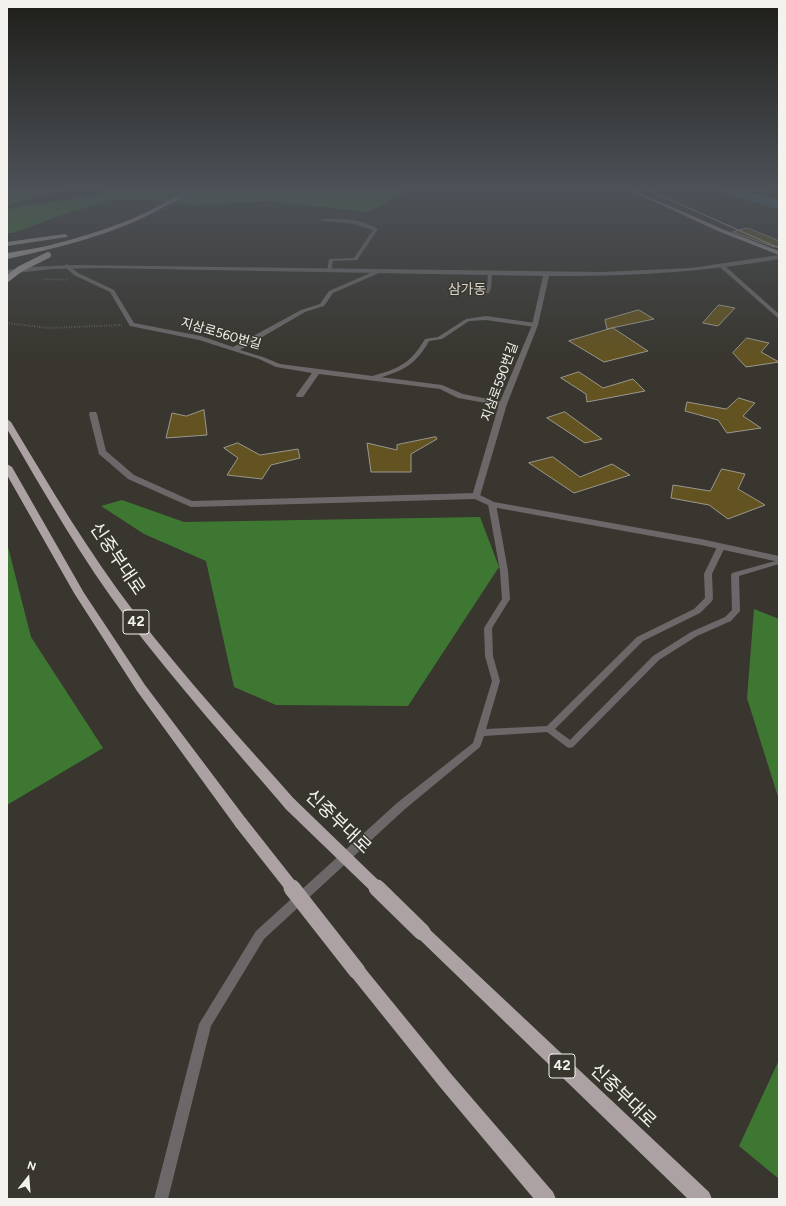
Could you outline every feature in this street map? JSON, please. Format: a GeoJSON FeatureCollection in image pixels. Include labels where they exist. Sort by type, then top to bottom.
{"type":"FeatureCollection","features":[{"type":"Feature","properties":{"kind":"highway"},"geometry":{"type":"LineString","coordinates":[[7,255],[36,247]]}},
{"type":"Feature","properties":{"kind":"highway"},"geometry":{"type":"LineString","coordinates":[[7,255],[49,247]]}},
{"type":"Feature","properties":{"kind":"highway"},"geometry":{"type":"LineString","coordinates":[[7,279],[20,269],[48,255],[69,247]]}},
{"type":"Feature","properties":{"kind":"highway","name":"신중부대로"},"geometry":{"type":"LineString","coordinates":[[7,422],[60,513],[131,616],[213,717],[290,804],[702,1199]]}},
{"type":"Feature","properties":{"kind":"highway","name":"42"},"geometry":{"type":"LineString","coordinates":[[7,467],[79,593],[141,688],[357,971],[546,1199]]}},
{"type":"Feature","properties":{"kind":"main road"},"geometry":{"type":"LineString","coordinates":[[764,247],[779,253]]}},
{"type":"Feature","properties":{"kind":"street"},"geometry":{"type":"LineString","coordinates":[[7,272],[67,266],[186,270],[546,275],[602,274],[723,267],[779,257]]}},
{"type":"Feature","properties":{"kind":"street"},"geometry":{"type":"LineString","coordinates":[[67,266],[76,274],[112,291],[132,325]]}},
{"type":"Feature","properties":{"kind":"street"},"geometry":{"type":"LineString","coordinates":[[723,267],[779,317]]}},
{"type":"Feature","properties":{"kind":"street"},"geometry":{"type":"LineString","coordinates":[[234,350],[304,312],[322,305],[331,292],[377,272]]}},
{"type":"Feature","properties":{"kind":"street","name":"지삼로590번길"},"geometry":{"type":"LineString","coordinates":[[476,496],[503,404],[535,325],[546,275]]}},
{"type":"Feature","properties":{"kind":"street","name":"지삼로560번길"},"geometry":{"type":"LineString","coordinates":[[132,325],[201,338],[261,358],[278,366],[442,387],[461,396],[503,404]]}},
{"type":"Feature","properties":{"kind":"street"},"geometry":{"type":"LineString","coordinates":[[300,395],[317,372]]}},
{"type":"Feature","properties":{"kind":"street"},"geometry":{"type":"LineString","coordinates":[[93,414],[102,452],[131,477],[191,504],[476,496],[492,504],[721,547],[779,561]]}},
{"type":"Feature","properties":{"kind":"lane"},"geometry":{"type":"LineString","coordinates":[[329,271],[331,260],[354,259],[363,247]]}},
{"type":"Feature","properties":{"kind":"lane"},"geometry":{"type":"LineString","coordinates":[[487,292],[489,288],[490,274]]}},
{"type":"Feature","properties":{"kind":"lane"},"geometry":{"type":"LineString","coordinates":[[371,378],[390,373],[409,364],[422,352],[427,340],[440,338],[468,320],[486,318],[535,325]]}},
{"type":"Feature","properties":{"kind":"lane"},"geometry":{"type":"LineString","coordinates":[[161,1199],[205,1024],[260,935],[401,806],[477,745],[496,681],[489,656],[488,628],[506,599],[504,571],[492,504]]}},
{"type":"Feature","properties":{"kind":"lane"},"geometry":{"type":"LineString","coordinates":[[550,730],[640,639],[697,611],[709,599],[708,574],[721,547]]}},
{"type":"Feature","properties":{"kind":"lane"},"geometry":{"type":"LineString","coordinates":[[481,733],[550,730],[570,745],[656,658],[694,634],[728,619],[736,611],[735,575],[779,561]]}},
{"type":"Feature","properties":{"kind":"path"},"geometry":{"type":"LineString","coordinates":[[41,279],[93,281]]}},
{"type":"Feature","properties":{"kind":"path"},"geometry":{"type":"LineString","coordinates":[[7,323],[49,328],[132,325]]}},
{"type":"Feature","properties":{"kind":"green space"},"geometry":{"type":"Polygon","coordinates":[[[122,500],[184,522],[480,517],[499,567],[408,706],[276,705],[234,687],[206,561],[144,534],[101,506],[122,500]]]}},
{"type":"Feature","properties":{"kind":"green space"},"geometry":{"type":"Polygon","coordinates":[[[7,543],[31,637],[103,748],[7,805],[7,543]]]}},
{"type":"Feature","properties":{"kind":"green space"},"geometry":{"type":"Polygon","coordinates":[[[754,609],[779,619],[779,800],[747,698],[754,609]]]}},
{"type":"Feature","properties":{"kind":"green space"},"geometry":{"type":"Polygon","coordinates":[[[779,1060],[779,1179],[739,1146],[779,1060]]]}},
{"type":"Feature","properties":{"kind":"building"},"geometry":{"type":"Polygon","coordinates":[[[719,305],[735,308],[718,326],[703,323],[719,305]]]}},
{"type":"Feature","properties":{"kind":"building"},"geometry":{"type":"Polygon","coordinates":[[[639,310],[654,319],[607,329],[605,320],[639,310]]]}},
{"type":"Feature","properties":{"kind":"building"},"geometry":{"type":"Polygon","coordinates":[[[613,328],[648,351],[604,362],[569,341],[613,328]]]}},
{"type":"Feature","properties":{"kind":"building"},"geometry":{"type":"Polygon","coordinates":[[[747,338],[769,343],[761,352],[779,362],[746,367],[733,353],[747,338]]]}},
{"type":"Feature","properties":{"kind":"building"},"geometry":{"type":"Polygon","coordinates":[[[579,372],[603,388],[633,379],[645,391],[587,402],[586,394],[561,378],[579,372]]]}},
{"type":"Feature","properties":{"kind":"building"},"geometry":{"type":"Polygon","coordinates":[[[739,398],[755,403],[743,416],[761,428],[727,433],[718,420],[685,411],[687,402],[726,409],[739,398]]]}},
{"type":"Feature","properties":{"kind":"building"},"geometry":{"type":"Polygon","coordinates":[[[204,410],[207,435],[166,438],[172,413],[186,416],[204,410]]]}},
{"type":"Feature","properties":{"kind":"building"},"geometry":{"type":"Polygon","coordinates":[[[565,412],[602,439],[585,443],[547,418],[565,412]]]}},
{"type":"Feature","properties":{"kind":"building"},"geometry":{"type":"Polygon","coordinates":[[[436,437],[437,439],[411,454],[411,472],[371,472],[367,443],[397,450],[397,445],[436,437]]]}},
{"type":"Feature","properties":{"kind":"building"},"geometry":{"type":"Polygon","coordinates":[[[238,443],[260,455],[298,449],[300,458],[271,465],[262,479],[227,475],[238,458],[224,448],[238,443]]]}},
{"type":"Feature","properties":{"kind":"building"},"geometry":{"type":"Polygon","coordinates":[[[553,457],[580,477],[612,464],[630,475],[574,493],[529,463],[553,457]]]}},
{"type":"Feature","properties":{"kind":"building"},"geometry":{"type":"Polygon","coordinates":[[[722,469],[745,474],[738,489],[765,505],[728,519],[709,505],[671,498],[673,485],[710,491],[722,469]]]}},
{"type":"Feature","properties":{"kind":"district","name":"삼가동"},"geometry":{"type":"Point","coordinates":[467,290]}}]}
